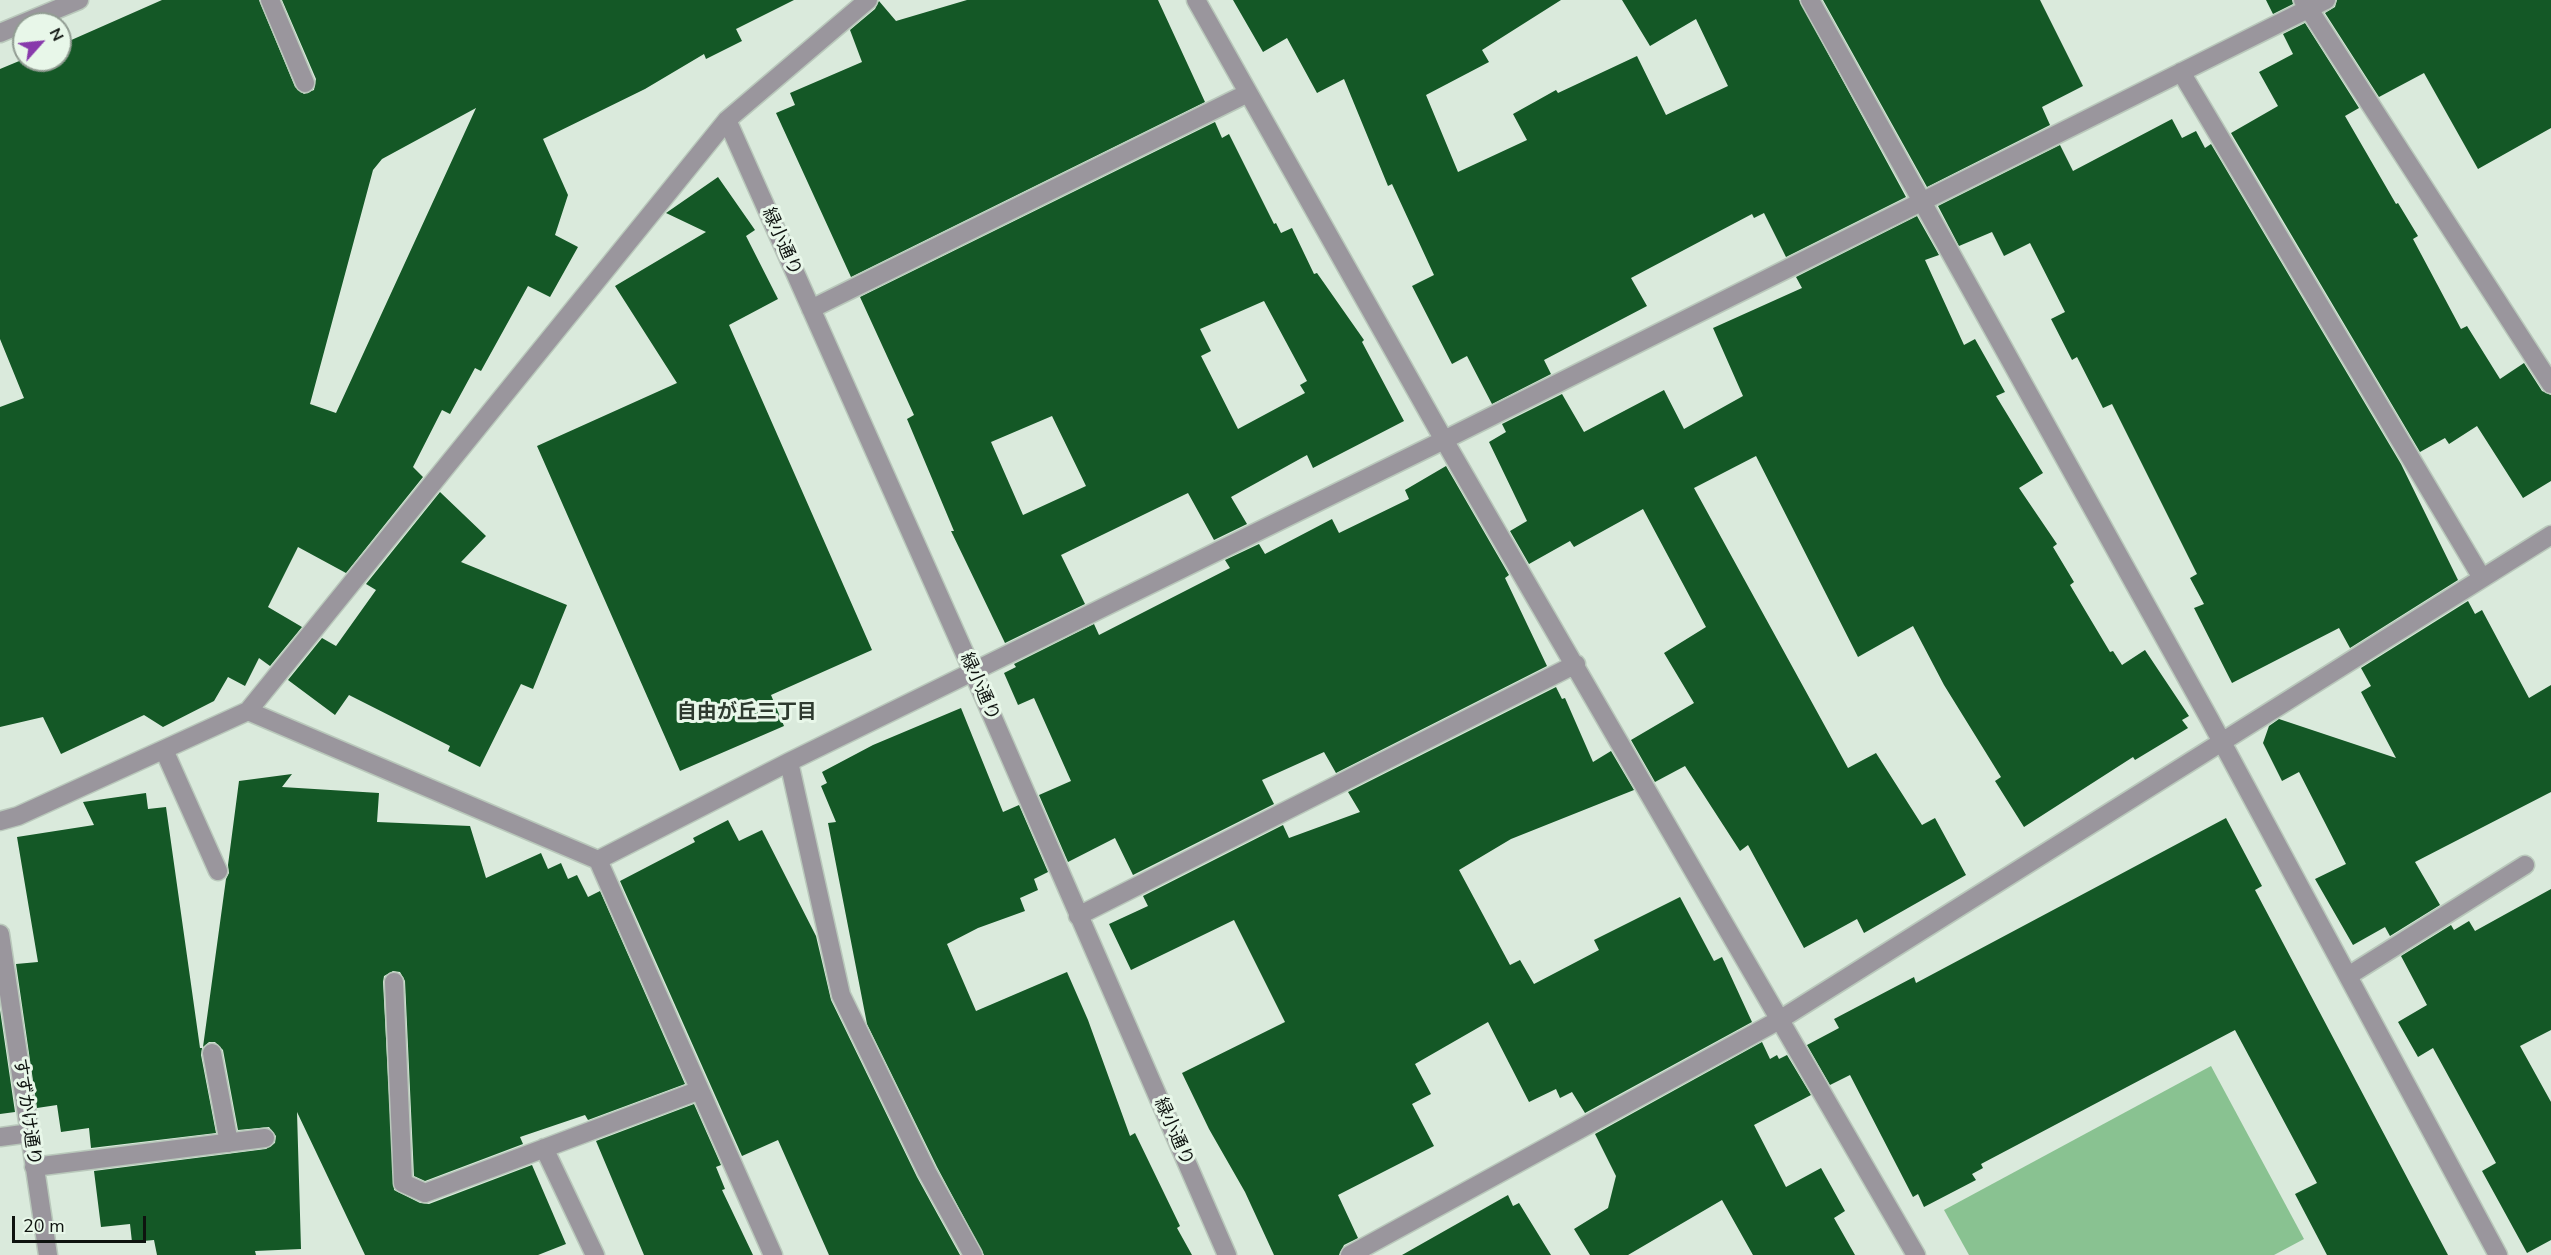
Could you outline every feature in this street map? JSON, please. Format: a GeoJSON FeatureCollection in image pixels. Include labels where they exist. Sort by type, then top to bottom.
{"type":"FeatureCollection","features":[{"type":"Feature","properties":{"kind":"street"},"geometry":{"type":"LineString","coordinates":[[0,33],[79,0]]}},
{"type":"Feature","properties":{"kind":"street"},"geometry":{"type":"LineString","coordinates":[[270,0],[305,83]]}},
{"type":"Feature","properties":{"kind":"street"},"geometry":{"type":"LineString","coordinates":[[0,821],[18,816],[248,711],[727,120],[867,0]]}},
{"type":"Feature","properties":{"kind":"street"},"geometry":{"type":"LineString","coordinates":[[1196,0],[1444,440],[1576,664],[1916,1255]]}},
{"type":"Feature","properties":{"kind":"street"},"geometry":{"type":"LineString","coordinates":[[1810,0],[2222,741],[2498,1255]]}},
{"type":"Feature","properties":{"kind":"street"},"geometry":{"type":"LineString","coordinates":[[598,860],[789,762],[1444,440],[2181,72],[2306,4],[2326,0]]}},
{"type":"Feature","properties":{"kind":"street"},"geometry":{"type":"LineString","coordinates":[[2306,4],[2551,384]]}},
{"type":"Feature","properties":{"kind":"street"},"geometry":{"type":"LineString","coordinates":[[2181,72],[2482,578]]}},
{"type":"Feature","properties":{"kind":"street"},"geometry":{"type":"LineString","coordinates":[[811,309],[1248,93]]}},
{"type":"Feature","properties":{"kind":"street","name":"緑小通り"},"geometry":{"type":"LineString","coordinates":[[727,120],[973,672],[1227,1255]]}},
{"type":"Feature","properties":{"kind":"street"},"geometry":{"type":"LineString","coordinates":[[1350,1255],[1781,1019],[2551,535]]}},
{"type":"Feature","properties":{"kind":"street"},"geometry":{"type":"LineString","coordinates":[[1078,916],[1576,664]]}},
{"type":"Feature","properties":{"kind":"street"},"geometry":{"type":"LineString","coordinates":[[248,711],[598,860],[773,1255]]}},
{"type":"Feature","properties":{"kind":"street"},"geometry":{"type":"LineString","coordinates":[[164,750],[218,871]]}},
{"type":"Feature","properties":{"kind":"street"},"geometry":{"type":"LineString","coordinates":[[789,762],[841,995],[927,1172],[973,1255]]}},
{"type":"Feature","properties":{"kind":"street"},"geometry":{"type":"LineString","coordinates":[[2348,976],[2524,865]]}},
{"type":"Feature","properties":{"kind":"street","name":"すずかけ通り"},"geometry":{"type":"LineString","coordinates":[[0,934],[48,1255]]}},
{"type":"Feature","properties":{"kind":"street"},"geometry":{"type":"LineString","coordinates":[[394,982],[403,1183],[425,1193],[700,1090]]}},
{"type":"Feature","properties":{"kind":"street"},"geometry":{"type":"LineString","coordinates":[[212,1053],[229,1143]]}},
{"type":"Feature","properties":{"kind":"street"},"geometry":{"type":"LineString","coordinates":[[0,1137],[30,1133]]}},
{"type":"Feature","properties":{"kind":"street"},"geometry":{"type":"LineString","coordinates":[[34,1167],[265,1138]]}},
{"type":"Feature","properties":{"kind":"street"},"geometry":{"type":"LineString","coordinates":[[544,1148],[595,1255]]}},
{"type":"Feature","properties":{"kind":"green space"},"geometry":{"type":"Polygon","coordinates":[[[2211,1066],[2304,1239],[2274,1255],[1969,1255],[1944,1210],[2211,1066]]]}},
{"type":"Feature","properties":{"kind":"building"},"geometry":{"type":"Polygon","coordinates":[[[162,0],[259,0],[295,87],[304,94],[314,90],[316,79],[282,0],[794,0],[736,29],[742,41],[706,59],[704,54],[645,89],[543,139],[568,195],[555,235],[578,247],[550,297],[528,286],[481,371],[475,368],[450,414],[442,410],[413,467],[423,477],[346,573],[298,547],[268,607],[302,627],[270,666],[259,658],[245,686],[228,677],[214,701],[163,727],[144,715],[61,754],[43,717],[0,727],[0,407],[24,398],[0,339],[0,69],[12,64],[12,72],[72,72],[72,40],[162,0]],[[476,108],[382,159],[373,170],[310,404],[336,413],[476,108]]]}},
{"type":"Feature","properties":{"kind":"building"},"geometry":{"type":"Polygon","coordinates":[[[967,0],[1158,0],[1205,102],[851,277],[776,113],[795,105],[790,93],[862,62],[850,30],[875,9],[879,1],[896,21],[967,0]]]}},
{"type":"Feature","properties":{"kind":"building"},"geometry":{"type":"Polygon","coordinates":[[[1233,0],[1561,0],[1482,50],[1489,62],[1426,95],[1458,172],[1527,140],[1513,114],[1556,90],[1558,93],[1637,56],[1666,115],[1728,86],[1696,19],[1650,46],[1622,0],[1799,0],[1906,197],[1786,257],[1764,213],[1754,218],[1752,214],[1631,278],[1647,306],[1544,360],[1551,374],[1492,404],[1467,356],[1452,364],[1412,286],[1434,275],[1392,184],[1388,186],[1344,79],[1317,93],[1287,38],[1263,52],[1233,0]]]}},
{"type":"Feature","properties":{"kind":"building"},"geometry":{"type":"Polygon","coordinates":[[[1823,0],[2040,0],[2083,86],[2042,107],[2050,125],[1927,187],[1823,0]]]}},
{"type":"Feature","properties":{"kind":"building"},"geometry":{"type":"Polygon","coordinates":[[[2266,0],[2292,0],[2293,4],[2273,14],[2266,0]]]}},
{"type":"Feature","properties":{"kind":"building"},"geometry":{"type":"Polygon","coordinates":[[[2337,0],[2551,0],[2551,128],[2478,169],[2424,73],[2379,97],[2325,13],[2335,7],[2337,0]]]}},
{"type":"Feature","properties":{"kind":"building"},"geometry":{"type":"Polygon","coordinates":[[[2305,23],[2359,108],[2345,116],[2396,204],[2398,203],[2418,236],[2413,239],[2461,329],[2467,326],[2500,379],[2524,363],[2542,391],[2551,395],[2551,481],[2523,498],[2477,426],[2449,444],[2445,438],[2420,452],[2231,133],[2278,106],[2259,72],[2293,54],[2283,34],[2305,23]]]}},
{"type":"Feature","properties":{"kind":"building"},"geometry":{"type":"Polygon","coordinates":[[[2172,119],[2182,138],[2196,131],[2205,148],[2211,144],[2401,464],[2458,580],[2350,648],[2339,628],[2232,683],[2194,608],[2204,604],[2190,578],[2197,574],[2112,404],[2103,408],[2077,357],[2072,360],[2051,319],[2065,312],[2030,243],[2004,256],[1992,232],[1959,246],[1938,206],[2060,145],[2073,171],[2172,119]]]}},
{"type":"Feature","properties":{"kind":"building"},"geometry":{"type":"Polygon","coordinates":[[[1215,122],[1222,138],[1229,134],[1274,224],[1276,223],[1281,233],[1292,228],[1314,274],[1317,273],[1364,340],[1362,342],[1404,421],[1313,468],[1307,455],[1231,497],[1247,524],[1214,540],[1188,493],[1061,555],[1085,604],[1005,643],[951,531],[954,531],[907,419],[914,415],[860,297],[1215,122]],[[1264,301],[1200,329],[1211,351],[1201,356],[1238,429],[1305,393],[1300,385],[1307,381],[1264,301]],[[1052,416],[991,442],[1023,515],[1086,486],[1052,416]]]}},
{"type":"Feature","properties":{"kind":"building"},"geometry":{"type":"Polygon","coordinates":[[[718,177],[755,230],[746,236],[778,299],[729,325],[872,650],[771,695],[784,726],[680,771],[537,446],[677,383],[615,286],[706,232],[666,213],[718,177]]]}},
{"type":"Feature","properties":{"kind":"building"},"geometry":{"type":"Polygon","coordinates":[[[1917,216],[1939,255],[1925,260],[1964,345],[1975,339],[2005,392],[1996,396],[2043,473],[2019,488],[2057,544],[2053,547],[2074,582],[2070,585],[2110,652],[2113,651],[2122,665],[2145,650],[2189,716],[2182,720],[2188,728],[2135,760],[2133,757],[2024,827],[1995,781],[2001,777],[1944,685],[1913,626],[1858,657],[1756,456],[1694,488],[1848,768],[1876,753],[1922,825],[1935,818],[1966,875],[1864,933],[1857,919],[1804,948],[1748,845],[1740,851],[1685,766],[1655,782],[1631,740],[1694,703],[1664,653],[1706,627],[1643,509],[1574,547],[1570,541],[1529,564],[1510,531],[1527,521],[1489,442],[1506,432],[1502,424],[1562,394],[1584,432],[1664,390],[1684,429],[1743,396],[1713,328],[1802,288],[1796,277],[1917,216]]]}},
{"type":"Feature","properties":{"kind":"building"},"geometry":{"type":"Polygon","coordinates":[[[1446,466],[1509,575],[1505,578],[1547,666],[1336,773],[1324,752],[1262,780],[1274,804],[1133,875],[1115,838],[1068,862],[1039,795],[1071,781],[1034,698],[1018,705],[1004,673],[1016,667],[1014,664],[1094,624],[1099,635],[1230,568],[1225,560],[1259,544],[1265,554],[1332,519],[1339,533],[1409,499],[1405,490],[1446,466]]]}},
{"type":"Feature","properties":{"kind":"building"},"geometry":{"type":"Polygon","coordinates":[[[440,492],[486,536],[461,562],[567,605],[533,689],[521,684],[480,767],[448,751],[450,746],[349,695],[335,715],[288,680],[322,638],[336,646],[376,590],[366,584],[440,492]]]}},
{"type":"Feature","properties":{"kind":"building"},"geometry":{"type":"Polygon","coordinates":[[[2468,601],[2475,614],[2482,610],[2529,698],[2551,685],[2551,792],[2415,862],[2440,905],[2390,936],[2385,927],[2353,945],[2315,879],[2346,864],[2299,772],[2282,781],[2263,743],[2269,726],[2279,719],[2396,758],[2361,692],[2371,686],[2361,668],[2468,601]]]}},
{"type":"Feature","properties":{"kind":"building"},"geometry":{"type":"Polygon","coordinates":[[[1556,687],[1562,699],[1565,698],[1593,762],[1611,751],[1634,790],[1511,839],[1459,870],[1510,965],[1520,960],[1534,984],[1599,950],[1594,940],[1680,897],[1714,961],[1722,957],[1752,1022],[1585,1113],[1572,1092],[1560,1098],[1556,1089],[1529,1102],[1488,1022],[1415,1064],[1431,1094],[1412,1104],[1434,1146],[1338,1195],[1358,1238],[1344,1245],[1339,1255],[1274,1255],[1245,1192],[1209,1129],[1182,1073],[1285,1022],[1234,920],[1131,970],[1109,924],[1148,906],[1143,896],[1283,825],[1289,838],[1360,812],[1348,792],[1556,687]]]}},
{"type":"Feature","properties":{"kind":"building"},"geometry":{"type":"Polygon","coordinates":[[[961,708],[1003,812],[1019,805],[1048,872],[1034,879],[1038,890],[1020,898],[1025,911],[978,928],[947,944],[976,1011],[1067,972],[1088,1020],[1130,1136],[1135,1133],[1180,1226],[1177,1228],[1192,1255],[984,1255],[937,1167],[867,1024],[828,823],[836,822],[821,786],[827,783],[822,772],[873,745],[961,708]]]}},
{"type":"Feature","properties":{"kind":"building"},"geometry":{"type":"Polygon","coordinates":[[[292,774],[282,787],[379,793],[377,822],[470,826],[486,878],[541,853],[548,869],[561,863],[568,879],[577,875],[588,897],[600,891],[685,1084],[588,1120],[585,1115],[520,1137],[523,1144],[425,1181],[414,1176],[405,981],[400,972],[393,971],[384,976],[383,982],[394,1190],[420,1203],[429,1204],[532,1165],[566,1244],[538,1255],[365,1255],[297,1112],[301,1249],[255,1251],[256,1255],[157,1255],[154,1240],[132,1242],[130,1224],[101,1227],[94,1171],[266,1149],[275,1143],[276,1136],[269,1127],[238,1130],[223,1050],[215,1042],[209,1042],[203,1047],[226,879],[229,873],[228,865],[239,781],[292,774]]]}},
{"type":"Feature","properties":{"kind":"building"},"geometry":{"type":"Polygon","coordinates":[[[146,793],[148,809],[166,807],[200,1048],[202,1048],[201,1055],[216,1133],[91,1148],[89,1128],[61,1132],[57,1105],[37,1108],[16,964],[38,962],[17,837],[94,825],[83,802],[146,793]]]}},
{"type":"Feature","properties":{"kind":"building"},"geometry":{"type":"Polygon","coordinates":[[[2226,818],[2262,886],[2255,890],[2448,1255],[2327,1255],[2295,1194],[2317,1183],[2235,1030],[1981,1164],[1983,1168],[1972,1174],[1976,1180],[1924,1207],[1918,1194],[1913,1197],[1850,1075],[1830,1085],[1807,1045],[1839,1028],[1834,1019],[1914,977],[1916,983],[2226,818]]]}},
{"type":"Feature","properties":{"kind":"building"},"geometry":{"type":"Polygon","coordinates":[[[728,820],[739,841],[762,830],[816,936],[831,1000],[917,1177],[960,1255],[829,1255],[778,1140],[742,1156],[620,881],[695,842],[693,838],[728,820]]]}},
{"type":"Feature","properties":{"kind":"building"},"geometry":{"type":"Polygon","coordinates":[[[2551,889],[2551,1030],[2520,1046],[2551,1102],[2551,1240],[2527,1253],[2482,1171],[2496,1163],[2433,1048],[2418,1057],[2398,1022],[2427,1005],[2401,956],[2451,925],[2454,930],[2469,921],[2475,931],[2551,889]]]}},
{"type":"Feature","properties":{"kind":"building"},"geometry":{"type":"Polygon","coordinates":[[[0,1010],[15,1112],[0,1114],[0,1010]]]}},
{"type":"Feature","properties":{"kind":"building"},"geometry":{"type":"Polygon","coordinates":[[[1762,1042],[1770,1059],[1777,1055],[1779,1059],[1787,1055],[1811,1095],[1754,1125],[1786,1187],[1821,1168],[1845,1211],[1834,1218],[1855,1255],[1753,1255],[1722,1200],[1628,1255],[1590,1255],[1574,1229],[1608,1208],[1616,1176],[1595,1134],[1762,1042]]]}},
{"type":"Feature","properties":{"kind":"building"},"geometry":{"type":"Polygon","coordinates":[[[694,1104],[721,1165],[716,1167],[725,1189],[722,1190],[753,1255],[644,1255],[596,1141],[694,1104]]]}},
{"type":"Feature","properties":{"kind":"building"},"geometry":{"type":"Polygon","coordinates":[[[1508,1195],[1513,1206],[1519,1203],[1551,1255],[1402,1255],[1508,1195]]]}},
{"type":"Feature","properties":{"kind":"district","name":"自由が丘三丁目"},"geometry":{"type":"Point","coordinates":[747,713]}}]}
